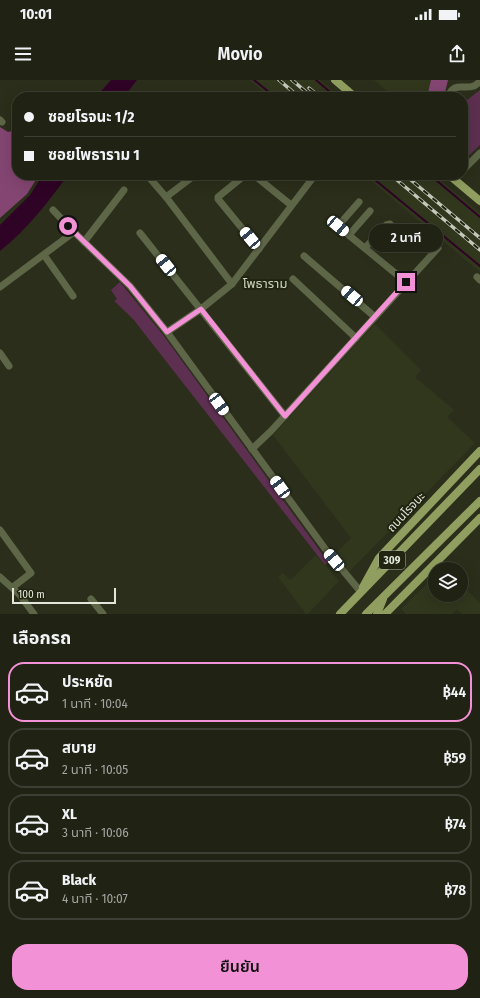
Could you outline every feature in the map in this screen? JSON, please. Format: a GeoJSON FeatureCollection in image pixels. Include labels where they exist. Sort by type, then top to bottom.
{"type":"FeatureCollection","features":[{"type":"Feature","properties":{"kind":"main road"},"geometry":{"type":"LineString","coordinates":[[335,80],[349,92]]}},
{"type":"Feature","properties":{"kind":"main road"},"geometry":{"type":"LineString","coordinates":[[458,180],[480,201]]}},
{"type":"Feature","properties":{"kind":"main road","name":"ถนนโรจนะ"},"geometry":{"type":"LineString","coordinates":[[359,594],[379,558],[480,451]]}},
{"type":"Feature","properties":{"kind":"main road","name":"ถนนโรจนะ"},"geometry":{"type":"LineString","coordinates":[[340,614],[480,469]]}},
{"type":"Feature","properties":{"kind":"main road","name":"309"},"geometry":{"type":"LineString","coordinates":[[366,614],[480,501]]}},
{"type":"Feature","properties":{"kind":"main road"},"geometry":{"type":"LineString","coordinates":[[385,614],[480,518]]}},
{"type":"Feature","properties":{"kind":"main road"},"geometry":{"type":"LineString","coordinates":[[377,614],[386,593]]}},
{"type":"Feature","properties":{"kind":"street"},"geometry":{"type":"LineString","coordinates":[[450,92],[456,87],[473,86],[480,82]]}},
{"type":"Feature","properties":{"kind":"street"},"geometry":{"type":"LineString","coordinates":[[468,164],[480,153]]}},
{"type":"Feature","properties":{"kind":"street"},"geometry":{"type":"LineString","coordinates":[[152,180],[232,284]]}},
{"type":"Feature","properties":{"kind":"street"},"geometry":{"type":"LineString","coordinates":[[166,197],[188,180]]}},
{"type":"Feature","properties":{"kind":"street"},"geometry":{"type":"LineString","coordinates":[[240,180],[218,197],[218,199],[260,249]]}},
{"type":"Feature","properties":{"kind":"street"},"geometry":{"type":"LineString","coordinates":[[260,180],[291,205]]}},
{"type":"Feature","properties":{"kind":"street"},"geometry":{"type":"LineString","coordinates":[[167,332],[201,309],[232,284],[311,180]]}},
{"type":"Feature","properties":{"kind":"street"},"geometry":{"type":"LineString","coordinates":[[84,242],[124,190]]}},
{"type":"Feature","properties":{"kind":"street"},"geometry":{"type":"LineString","coordinates":[[359,202],[336,224],[406,282]]}},
{"type":"Feature","properties":{"kind":"street"},"geometry":{"type":"LineString","coordinates":[[53,210],[130,286],[167,332],[359,594]]}},
{"type":"Feature","properties":{"kind":"street"},"geometry":{"type":"LineString","coordinates":[[349,235],[370,211]]}},
{"type":"Feature","properties":{"kind":"street"},"geometry":{"type":"LineString","coordinates":[[365,248],[386,225],[390,224],[399,234]]}},
{"type":"Feature","properties":{"kind":"street"},"geometry":{"type":"LineString","coordinates":[[0,287],[74,232]]}},
{"type":"Feature","properties":{"kind":"street"},"geometry":{"type":"LineString","coordinates":[[140,233],[285,416]]}},
{"type":"Feature","properties":{"kind":"street"},"geometry":{"type":"LineString","coordinates":[[252,449],[285,416],[438,248]]}},
{"type":"Feature","properties":{"kind":"street"},"geometry":{"type":"LineString","coordinates":[[44,255],[73,296]]}},
{"type":"Feature","properties":{"kind":"street"},"geometry":{"type":"LineString","coordinates":[[304,256],[375,316]]}},
{"type":"Feature","properties":{"kind":"street"},"geometry":{"type":"LineString","coordinates":[[293,279],[356,338]]}},
{"type":"Feature","properties":{"kind":"street"},"geometry":{"type":"LineString","coordinates":[[0,354],[9,366]]}},
{"type":"Feature","properties":{"kind":"street"},"geometry":{"type":"LineString","coordinates":[[0,530],[31,573],[13,587]]}},
{"type":"Feature","properties":{"kind":"street"},"geometry":{"type":"LineString","coordinates":[[0,577],[7,584],[13,587],[34,614]]}},
{"type":"Feature","properties":{"kind":"street"},"geometry":{"type":"LineString","coordinates":[[92,599],[103,614]]}},
{"type":"Feature","properties":{"kind":"shaded area"},"geometry":{"type":"Polygon","coordinates":[[[111,80],[137,80],[128,92],[100,92],[111,80]]]}},
{"type":"Feature","properties":{"kind":"shaded area"},"geometry":{"type":"Polygon","coordinates":[[[249,80],[320,80],[334,92],[264,92],[249,80]]]}},
{"type":"Feature","properties":{"kind":"shaded area"},"geometry":{"type":"Polygon","coordinates":[[[374,80],[431,80],[428,92],[388,92],[374,80]]]}},
{"type":"Feature","properties":{"kind":"shaded area"},"geometry":{"type":"Polygon","coordinates":[[[431,80],[448,80],[445,92],[428,92],[431,80]]]}},
{"type":"Feature","properties":{"kind":"shaded area"},"geometry":{"type":"Polygon","coordinates":[[[480,90],[480,145],[468,156],[468,99],[480,90]]]}},
{"type":"Feature","properties":{"kind":"shaded area"},"geometry":{"type":"Polygon","coordinates":[[[0,127],[8,132],[12,131],[12,180],[36,180],[27,194],[0,218],[0,127]]]}},
{"type":"Feature","properties":{"kind":"shaded area"},"geometry":{"type":"Polygon","coordinates":[[[40,180],[64,180],[28,225],[0,251],[0,225],[30,195],[40,180]]]}},
{"type":"Feature","properties":{"kind":"shaded area"},"geometry":{"type":"Polygon","coordinates":[[[370,180],[440,180],[480,213],[480,272],[370,180]]]}},
{"type":"Feature","properties":{"kind":"shaded area"},"geometry":{"type":"Polygon","coordinates":[[[120,282],[164,336],[328,562],[325,565],[133,319],[114,301],[117,299],[111,290],[120,282]]]}},
{"type":"Feature","properties":{"kind":"shaded area"},"geometry":{"type":"Polygon","coordinates":[[[375,324],[421,370],[415,377],[454,410],[447,417],[475,443],[349,572],[335,554],[351,538],[273,435],[375,324]]]}},
{"type":"Feature","properties":{"kind":"shaded area"},"geometry":{"type":"Polygon","coordinates":[[[316,555],[339,581],[308,614],[306,614],[278,577],[283,573],[290,580],[316,555]]]}},
{"type":"Feature","properties":{"kind":"shaded area"},"geometry":{"type":"Polygon","coordinates":[[[428,583],[428,602],[468,602],[468,591],[480,603],[480,614],[462,614],[457,610],[452,614],[406,614],[401,609],[428,583]]]}},
{"type":"Feature","properties":{"kind":"waterway"},"geometry":{"type":"LineString","coordinates":[[254,80],[269,92]]}},
{"type":"Feature","properties":{"kind":"waterway"},"geometry":{"type":"LineString","coordinates":[[316,80],[330,92]]}},
{"type":"Feature","properties":{"kind":"waterway"},"geometry":{"type":"LineString","coordinates":[[375,180],[480,266]]}},
{"type":"Feature","properties":{"kind":"waterway"},"geometry":{"type":"LineString","coordinates":[[436,180],[480,217]]}},
{"type":"Feature","properties":{"kind":"railway"},"geometry":{"type":"LineString","coordinates":[[279,80],[293,92]]}},
{"type":"Feature","properties":{"kind":"railway"},"geometry":{"type":"LineString","coordinates":[[292,80],[306,92]]}},
{"type":"Feature","properties":{"kind":"railway"},"geometry":{"type":"LineString","coordinates":[[309,88],[314,92]]}},
{"type":"Feature","properties":{"kind":"railway"},"geometry":{"type":"LineString","coordinates":[[397,180],[480,250]]}},
{"type":"Feature","properties":{"kind":"railway"},"geometry":{"type":"LineString","coordinates":[[411,180],[480,238]]}},
{"type":"Feature","properties":{"kind":"district","name":"โพธาราม"},"geometry":{"type":"Point","coordinates":[265,283]}},
{"type":"Feature","properties":{"kind":"route"},"geometry":{"type":"LineString","coordinates":[[68,226],[130,286],[167,332],[201,309],[285,416],[406,282]]}}]}
